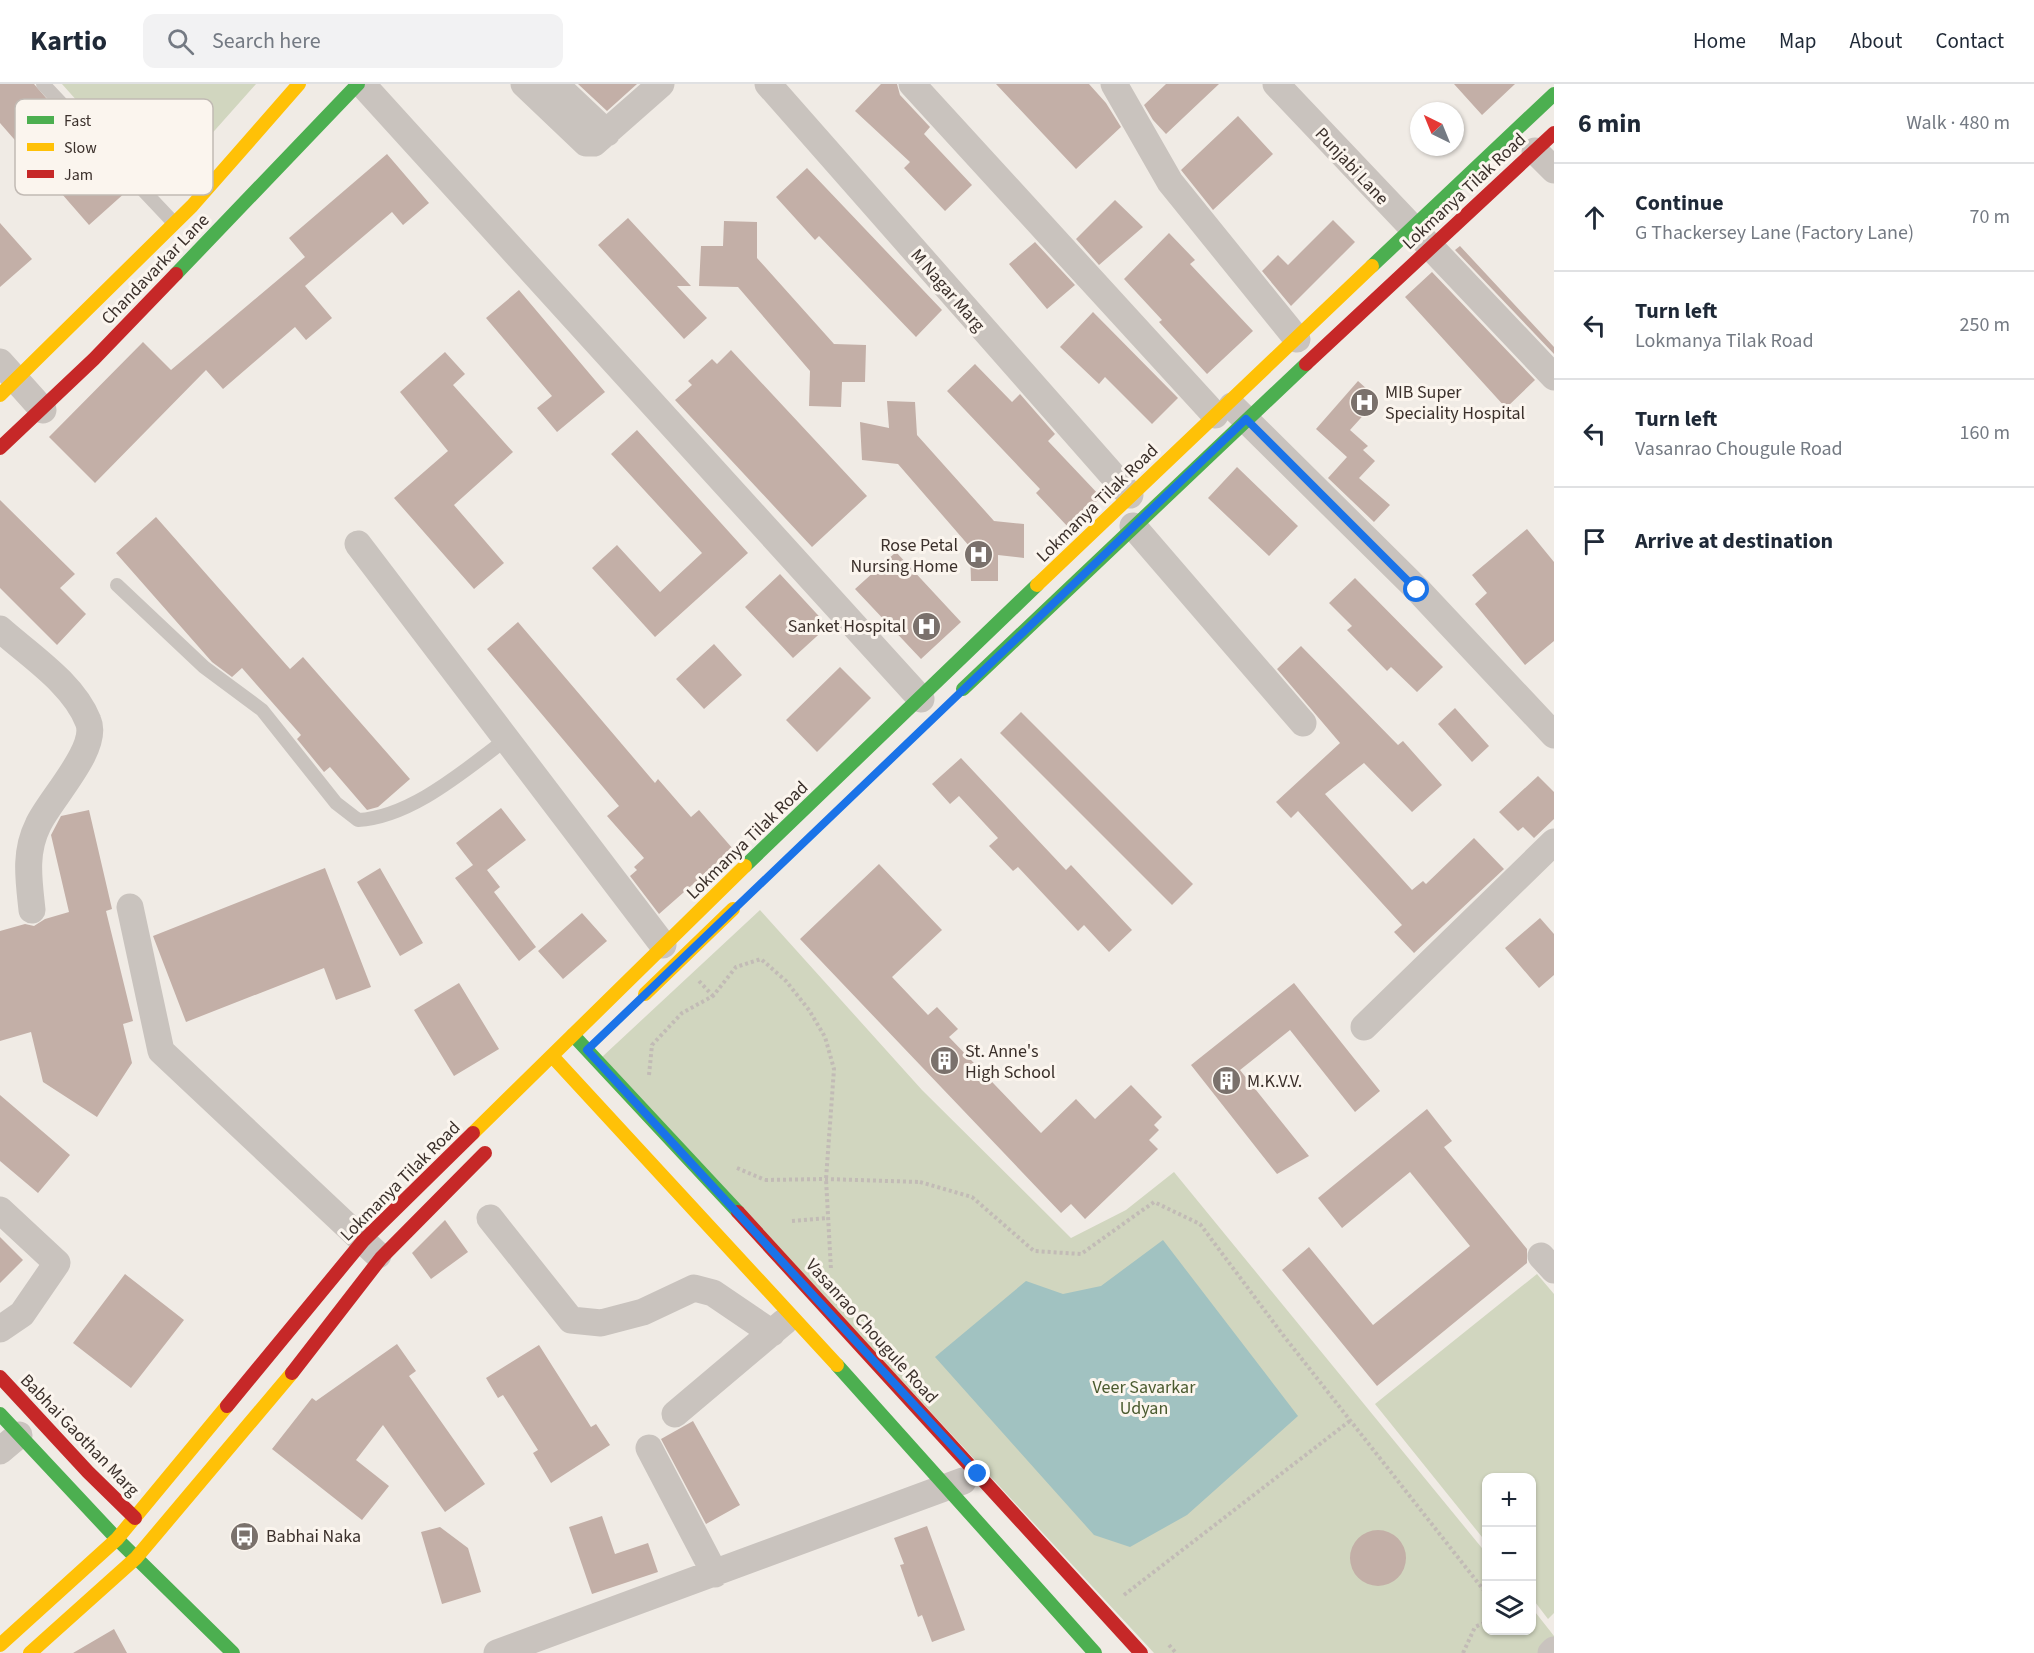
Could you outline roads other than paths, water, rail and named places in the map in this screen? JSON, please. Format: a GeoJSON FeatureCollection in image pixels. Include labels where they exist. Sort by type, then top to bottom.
{"type":"FeatureCollection","features":[{"type":"Feature","properties":{"kind":"main road","name":"Chandavarkar Lane"},"geometry":{"type":"LineString","coordinates":[[213,183],[256,139],[299,84]]}},
{"type":"Feature","properties":{"kind":"main road","name":"Chandavarkar Lane"},"geometry":{"type":"LineString","coordinates":[[0,448],[43,410],[360,84]]}},
{"type":"Feature","properties":{"kind":"main road","name":"Lokmanya Tilak Road"},"geometry":{"type":"LineString","coordinates":[[954,698],[1133,526],[1230,412],[1297,339],[1410,228],[1554,94]]}},
{"type":"Feature","properties":{"kind":"main road","name":"Lokmanya Tilak Road"},"geometry":{"type":"LineString","coordinates":[[0,1645],[117,1539],[372,1249],[552,1056],[663,945],[921,699],[1130,495],[1429,247],[1544,142]]}},
{"type":"Feature","properties":{"kind":"main road","name":"Chandavarkar Lane"},"geometry":{"type":"LineString","coordinates":[[5,379],[102,298],[201,195]]}},
{"type":"Feature","properties":{"kind":"main road"},"geometry":{"type":"LineString","coordinates":[[638,1001],[740,903]]}},
{"type":"Feature","properties":{"kind":"main road","name":"Vasanrao Chougule Road"},"geometry":{"type":"LineString","coordinates":[[573,1035],[576,1060],[792,1315],[1095,1653]]}},
{"type":"Feature","properties":{"kind":"main road","name":"Vasanrao Chougule Road"},"geometry":{"type":"LineString","coordinates":[[552,1056],[576,1060],[978,1474],[1141,1653]]}},
{"type":"Feature","properties":{"kind":"main road","name":"Lokmanya Tilak Road"},"geometry":{"type":"LineString","coordinates":[[30,1653],[136,1558],[309,1353],[372,1249],[499,1139]]}},
{"type":"Feature","properties":{"kind":"main road","name":"Babhai Gaothan Marg"},"geometry":{"type":"LineString","coordinates":[[0,1377],[88,1472],[135,1518]]}},
{"type":"Feature","properties":{"kind":"main road"},"geometry":{"type":"LineString","coordinates":[[0,1414],[9,1443],[117,1539],[233,1653]]}},
{"type":"Feature","properties":{"kind":"main road"},"geometry":{"type":"LineString","coordinates":[[135,1518],[136,1558]]}},
{"type":"Feature","properties":{"kind":"street"},"geometry":{"type":"LineString","coordinates":[[360,84],[921,699]]}},
{"type":"Feature","properties":{"kind":"street"},"geometry":{"type":"LineString","coordinates":[[524,84],[586,143],[594,143],[607,133],[661,84]]}},
{"type":"Feature","properties":{"kind":"street"},"geometry":{"type":"LineString","coordinates":[[555,84],[607,133]]}},
{"type":"Feature","properties":{"kind":"street","name":"M Nagar Marg"},"geometry":{"type":"LineString","coordinates":[[768,84],[1130,495]]}},
{"type":"Feature","properties":{"kind":"street"},"geometry":{"type":"LineString","coordinates":[[912,84],[1230,412],[1417,590],[1554,735]]}},
{"type":"Feature","properties":{"kind":"street"},"geometry":{"type":"LineString","coordinates":[[1114,84],[1170,183],[1297,339]]}},
{"type":"Feature","properties":{"kind":"street","name":"Punjabi Lane"},"geometry":{"type":"LineString","coordinates":[[1275,84],[1554,377]]}},
{"type":"Feature","properties":{"kind":"street"},"geometry":{"type":"LineString","coordinates":[[1544,142],[1554,170]]}},
{"type":"Feature","properties":{"kind":"street"},"geometry":{"type":"LineString","coordinates":[[5,379],[43,410]]}},
{"type":"Feature","properties":{"kind":"street"},"geometry":{"type":"LineString","coordinates":[[1133,526],[1303,723]]}},
{"type":"Feature","properties":{"kind":"street"},"geometry":{"type":"LineString","coordinates":[[358,544],[508,738],[663,945]]}},
{"type":"Feature","properties":{"kind":"street"},"geometry":{"type":"LineString","coordinates":[[0,629],[71,694],[90,723],[88,742],[69,778],[38,825],[27,863],[32,910]]}},
{"type":"Feature","properties":{"kind":"street"},"geometry":{"type":"LineString","coordinates":[[1364,1027],[1554,842]]}},
{"type":"Feature","properties":{"kind":"street"},"geometry":{"type":"LineString","coordinates":[[130,907],[161,1051],[372,1249]]}},
{"type":"Feature","properties":{"kind":"street"},"geometry":{"type":"LineString","coordinates":[[0,1210],[57,1263],[22,1314],[0,1329]]}},
{"type":"Feature","properties":{"kind":"street"},"geometry":{"type":"LineString","coordinates":[[490,1218],[571,1320],[601,1323],[643,1312],[694,1288],[713,1293],[772,1333]]}},
{"type":"Feature","properties":{"kind":"street"},"geometry":{"type":"LineString","coordinates":[[675,1414],[792,1315]]}},
{"type":"Feature","properties":{"kind":"street"},"geometry":{"type":"LineString","coordinates":[[649,1448],[715,1574]]}},
{"type":"Feature","properties":{"kind":"street"},"geometry":{"type":"LineString","coordinates":[[497,1653],[948,1488],[978,1474]]}},
{"type":"Feature","properties":{"kind":"lane"},"geometry":{"type":"LineString","coordinates":[[43,84],[57,99]]}},
{"type":"Feature","properties":{"kind":"lane"},"geometry":{"type":"LineString","coordinates":[[148,195],[174,223]]}},
{"type":"Feature","properties":{"kind":"lane"},"geometry":{"type":"LineString","coordinates":[[117,585],[204,667],[262,710],[336,803],[358,820],[377,819],[438,790],[508,738]]}},
{"type":"Feature","properties":{"kind":"water"},"geometry":{"type":"Polygon","coordinates":[[[1163,1240],[1298,1416],[1187,1515],[1130,1547],[1094,1535],[935,1357],[1026,1281],[1063,1294],[1101,1286],[1163,1240]]]}},
{"type":"Feature","properties":{"kind":"place","name":"MIB Super Speciality Hospital"},"geometry":{"type":"Point","coordinates":[1364,402]}},
{"type":"Feature","properties":{"kind":"place","name":"Rose Petal Nursing Home"},"geometry":{"type":"Point","coordinates":[979,555]}},
{"type":"Feature","properties":{"kind":"place","name":"Sanket Hospital"},"geometry":{"type":"Point","coordinates":[927,626]}},
{"type":"Feature","properties":{"kind":"place","name":"St. Anne's High School"},"geometry":{"type":"Point","coordinates":[944,1061]}},
{"type":"Feature","properties":{"kind":"place","name":"M.K.V.V."},"geometry":{"type":"Point","coordinates":[1226,1081]}},
{"type":"Feature","properties":{"kind":"place","name":"Babhai Naka"},"geometry":{"type":"Point","coordinates":[245,1536]}},
{"type":"Feature","properties":{"kind":"park label","name":"Veer Savarkar Udyan"},"geometry":{"type":"Point","coordinates":[1144,1397]}}]}
